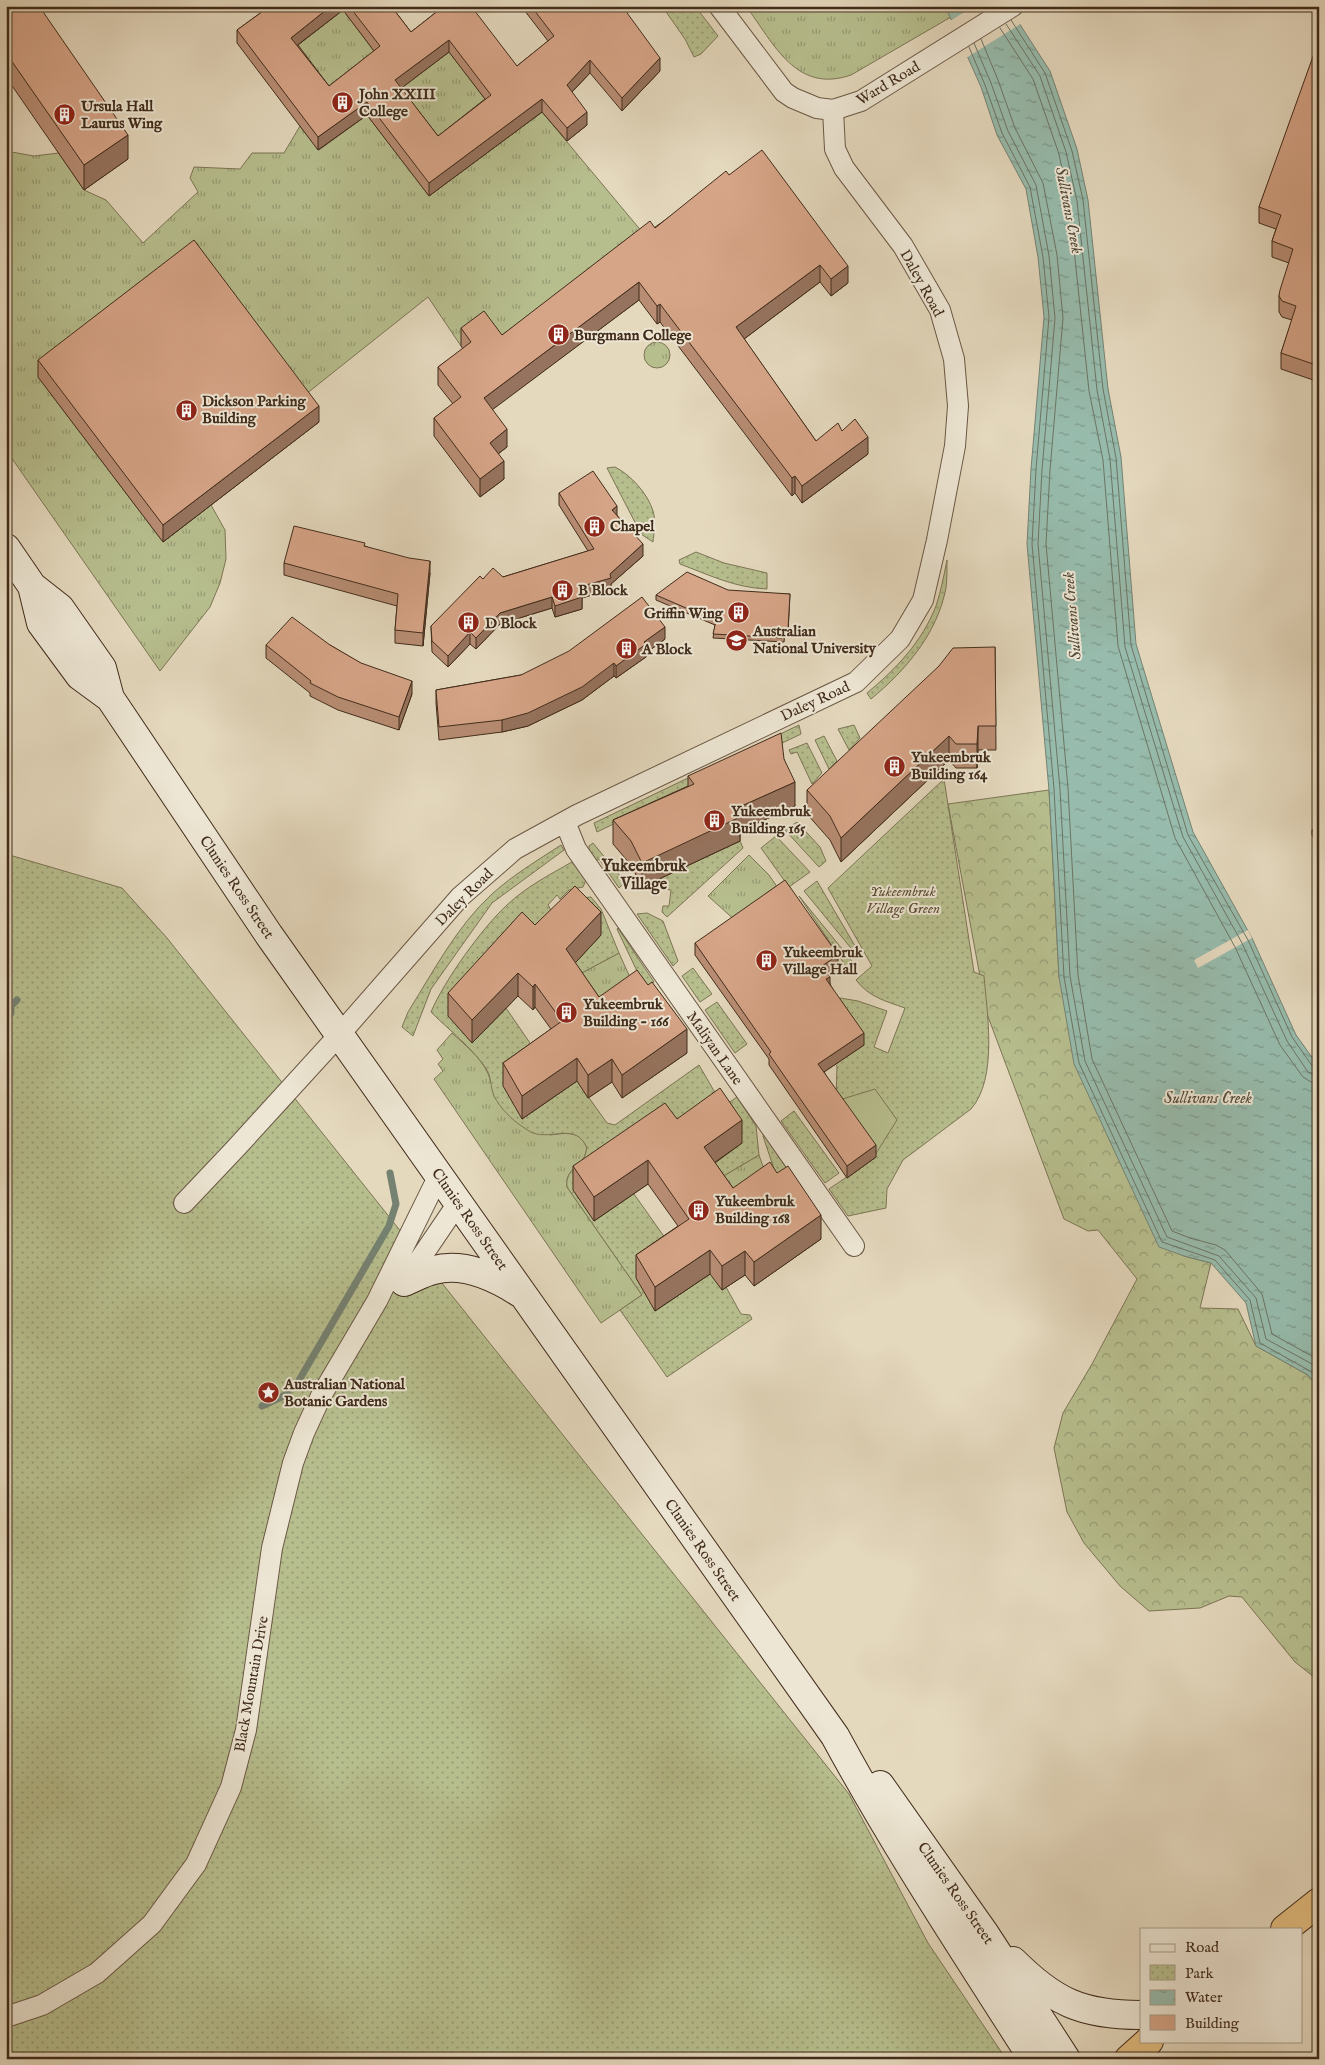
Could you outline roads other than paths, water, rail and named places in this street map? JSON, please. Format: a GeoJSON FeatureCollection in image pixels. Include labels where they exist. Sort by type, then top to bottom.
{"type":"FeatureCollection","features":[{"type":"Feature","properties":{"kind":"highway"},"geometry":{"type":"LineString","coordinates":[[1286,1928],[1319,1902]]}},
{"type":"Feature","properties":{"kind":"highway"},"geometry":{"type":"LineString","coordinates":[[1128,2059],[1148,2042]]}},
{"type":"Feature","properties":{"kind":"street"},"geometry":{"type":"LineString","coordinates":[[719,6],[784,92],[817,108],[833,110]]}},
{"type":"Feature","properties":{"kind":"street","name":"Ward Road"},"geometry":{"type":"LineString","coordinates":[[833,110],[861,101],[1013,6]]}},
{"type":"Feature","properties":{"kind":"street","name":"Daley Road"},"geometry":{"type":"LineString","coordinates":[[184,1202],[340,1034],[460,897],[515,849],[564,822],[706,752],[856,682],[900,639],[922,600],[937,540],[955,446],[958,406],[954,359],[940,310],[903,246],[844,168],[835,150],[833,110]]}},
{"type":"Feature","properties":{"kind":"street","name":"Clunies Ross Street"},"geometry":{"type":"LineString","coordinates":[[6,548],[32,586],[60,608],[102,668],[110,698],[269,935],[834,1736],[869,1800],[1032,2059]]}},
{"type":"Feature","properties":{"kind":"street","name":"Maliyan Lane"},"geometry":{"type":"LineString","coordinates":[[564,822],[576,849],[854,1246]]}},
{"type":"Feature","properties":{"kind":"street","name":"Black Mountain Drive"},"geometry":{"type":"LineString","coordinates":[[6,2017],[42,2005],[97,1973],[152,1924],[196,1864],[231,1786],[246,1730],[272,1548],[293,1463],[304,1432],[321,1396],[376,1301],[439,1176]]}},
{"type":"Feature","properties":{"kind":"street","name":"Black Mountain Drive"},"geometry":{"type":"LineString","coordinates":[[376,1301],[404,1282],[458,1203]]}},
{"type":"Feature","properties":{"kind":"street"},"geometry":{"type":"LineString","coordinates":[[404,1282],[434,1270],[471,1270],[498,1279],[524,1295]]}},
{"type":"Feature","properties":{"kind":"street","name":"Clunies Ross Street"},"geometry":{"type":"LineString","coordinates":[[834,1736],[885,1790],[985,1934],[1066,2059]]}},
{"type":"Feature","properties":{"kind":"street"},"geometry":{"type":"LineString","coordinates":[[985,1934],[1026,1974],[1056,1998],[1084,2009],[1120,2015],[1140,2014]]}},
{"type":"Feature","properties":{"kind":"water","name":"Sullivans Creek"},"geometry":{"type":"Polygon","coordinates":[[[945,6],[1008,6],[1050,71],[1077,149],[1088,200],[1108,389],[1121,457],[1136,644],[1193,832],[1252,938],[1296,1035],[1319,1067],[1319,1388],[1308,1375],[1256,1346],[1246,1303],[1211,1263],[1159,1247],[1074,1064],[1059,977],[1049,790],[1027,544],[1031,469],[1044,317],[1038,257],[1026,189],[997,135],[981,87],[945,6]]]}},
{"type":"Feature","properties":{"kind":"waterway"},"geometry":{"type":"LineString","coordinates":[[6,1020],[11,1013],[11,1006],[17,1000]]}},
{"type":"Feature","properties":{"kind":"waterway"},"geometry":{"type":"LineString","coordinates":[[298,1382],[389,1226],[396,1204],[390,1173]]}},
{"type":"Feature","properties":{"kind":"waterway"},"geometry":{"type":"LineString","coordinates":[[262,1406],[288,1394]]}},
{"type":"Feature","properties":{"kind":"place","name":"John XXIII College"},"geometry":{"type":"Point","coordinates":[343,103]}},
{"type":"Feature","properties":{"kind":"place","name":"Ursula Hall Laurus Wing"},"geometry":{"type":"Point","coordinates":[65,115]}},
{"type":"Feature","properties":{"kind":"place","name":"Burgmann College"},"geometry":{"type":"Point","coordinates":[558,335]}},
{"type":"Feature","properties":{"kind":"place","name":"Dickson Parking Building"},"geometry":{"type":"Point","coordinates":[186,410]}},
{"type":"Feature","properties":{"kind":"place","name":"Chapel"},"geometry":{"type":"Point","coordinates":[594,526]}},
{"type":"Feature","properties":{"kind":"place","name":"B Block"},"geometry":{"type":"Point","coordinates":[562,590]}},
{"type":"Feature","properties":{"kind":"place","name":"Griffin Wing"},"geometry":{"type":"Point","coordinates":[739,613]}},
{"type":"Feature","properties":{"kind":"place","name":"D Block"},"geometry":{"type":"Point","coordinates":[469,623]}},
{"type":"Feature","properties":{"kind":"place","name":"Australian National University"},"geometry":{"type":"Point","coordinates":[737,640]}},
{"type":"Feature","properties":{"kind":"place","name":"A Block"},"geometry":{"type":"Point","coordinates":[626,649]}},
{"type":"Feature","properties":{"kind":"place","name":"Yukeembruk Building 164"},"geometry":{"type":"Point","coordinates":[895,766]}},
{"type":"Feature","properties":{"kind":"place","name":"Yukeembruk Building 165"},"geometry":{"type":"Point","coordinates":[715,820]}},
{"type":"Feature","properties":{"kind":"place","name":"Yukeembruk Village Hall"},"geometry":{"type":"Point","coordinates":[767,961]}},
{"type":"Feature","properties":{"kind":"place","name":"Yukeembruk Building - 166"},"geometry":{"type":"Point","coordinates":[567,1013]}},
{"type":"Feature","properties":{"kind":"place","name":"Yukeembruk Building 168"},"geometry":{"type":"Point","coordinates":[699,1210]}},
{"type":"Feature","properties":{"kind":"place","name":"Australian National Botanic Gardens"},"geometry":{"type":"Point","coordinates":[268,1393]}},
{"type":"Feature","properties":{"kind":"district","name":"Yukeembruk Village"},"geometry":{"type":"Point","coordinates":[644,874]}},
{"type":"Feature","properties":{"kind":"park label","name":"Yukeembruk Village Green"},"geometry":{"type":"Point","coordinates":[903,900]}}]}
